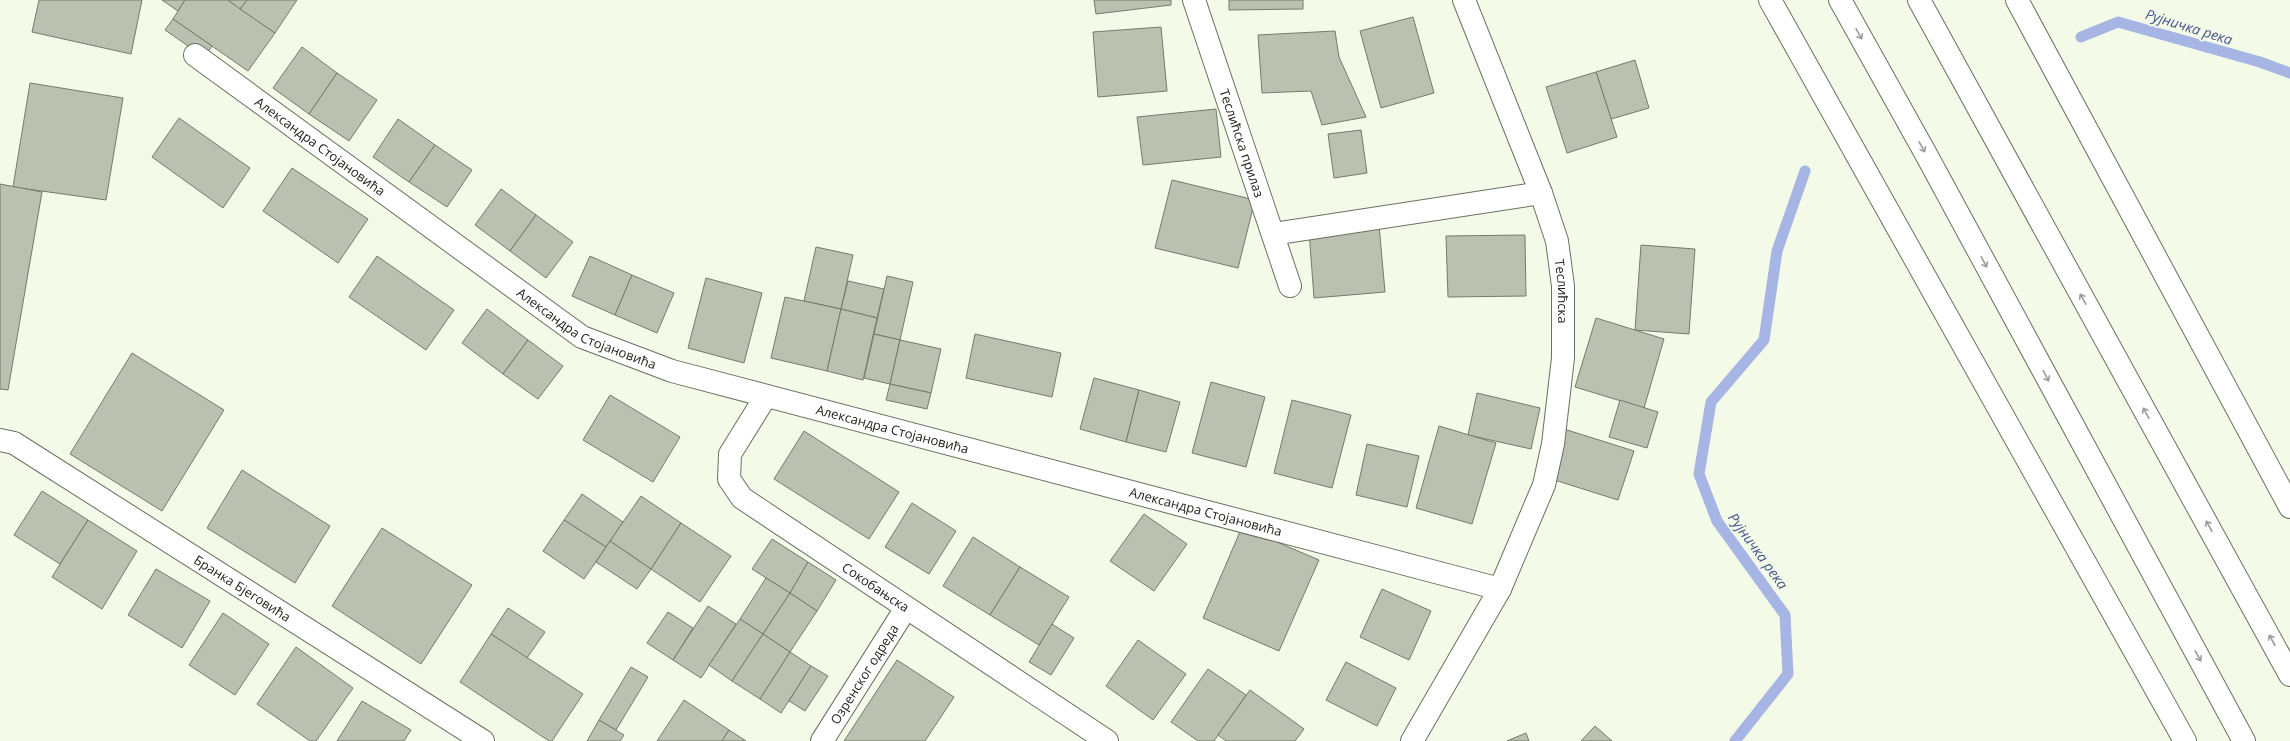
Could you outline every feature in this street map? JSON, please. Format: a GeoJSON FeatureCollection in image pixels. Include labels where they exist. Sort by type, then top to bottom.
{"type":"FeatureCollection","features":[{"type":"Feature","properties":{"kind":"main road","name":"Теслићска прилаз"},"geometry":{"type":"LineString","coordinates":[[1194,0],[1290,286]]}},
{"type":"Feature","properties":{"kind":"main road","name":"Теслићска"},"geometry":{"type":"LineString","coordinates":[[1464,0],[1541,193],[1557,241],[1563,286],[1562,358],[1558,405],[1544,485],[1500,589]]}},
{"type":"Feature","properties":{"kind":"main road"},"geometry":{"type":"LineString","coordinates":[[1770,0],[2185,741]]}},
{"type":"Feature","properties":{"kind":"main road"},"geometry":{"type":"LineString","coordinates":[[1840,0],[1927,156],[2244,741]]}},
{"type":"Feature","properties":{"kind":"main road"},"geometry":{"type":"LineString","coordinates":[[1919,0],[2290,675]]}},
{"type":"Feature","properties":{"kind":"main road"},"geometry":{"type":"LineString","coordinates":[[2017,0],[2290,507]]}},
{"type":"Feature","properties":{"kind":"main road","name":"Александра Стојановића"},"geometry":{"type":"LineString","coordinates":[[195,55],[582,337],[672,371],[1500,589]]}},
{"type":"Feature","properties":{"kind":"main road"},"geometry":{"type":"LineString","coordinates":[[1273,234],[1541,193]]}},
{"type":"Feature","properties":{"kind":"main road","name":"Сокобањска"},"geometry":{"type":"LineString","coordinates":[[766,396],[730,454],[729,479],[742,498],[1107,741]]}},
{"type":"Feature","properties":{"kind":"main road","name":"Бранка Бјеговића"},"geometry":{"type":"LineString","coordinates":[[0,440],[14,443],[483,741]]}},
{"type":"Feature","properties":{"kind":"main road"},"geometry":{"type":"LineString","coordinates":[[1412,741],[1500,589]]}},
{"type":"Feature","properties":{"kind":"main road","name":"Озренског одреда"},"geometry":{"type":"LineString","coordinates":[[822,741],[906,608]]}},
{"type":"Feature","properties":{"kind":"building"},"geometry":{"type":"Polygon","coordinates":[[[39,0],[142,0],[131,54],[32,32],[39,0]]]}},
{"type":"Feature","properties":{"kind":"building"},"geometry":{"type":"Polygon","coordinates":[[[162,0],[185,0],[178,11],[162,0]]]}},
{"type":"Feature","properties":{"kind":"building"},"geometry":{"type":"Polygon","coordinates":[[[185,0],[228,0],[275,33],[248,71],[173,19],[185,0]]]}},
{"type":"Feature","properties":{"kind":"building"},"geometry":{"type":"Polygon","coordinates":[[[228,0],[247,0],[240,9],[228,0]]]}},
{"type":"Feature","properties":{"kind":"building"},"geometry":{"type":"Polygon","coordinates":[[[247,0],[297,0],[275,33],[240,9],[247,0]]]}},
{"type":"Feature","properties":{"kind":"building"},"geometry":{"type":"Polygon","coordinates":[[[1094,0],[1171,0],[1171,5],[1096,14],[1094,0]]]}},
{"type":"Feature","properties":{"kind":"building"},"geometry":{"type":"Polygon","coordinates":[[[1229,0],[1303,0],[1303,9],[1229,10],[1229,0]]]}},
{"type":"Feature","properties":{"kind":"building"},"geometry":{"type":"Polygon","coordinates":[[[1413,17],[1434,93],[1381,108],[1360,31],[1413,17]]]}},
{"type":"Feature","properties":{"kind":"building"},"geometry":{"type":"Polygon","coordinates":[[[173,19],[212,46],[204,57],[165,30],[173,19]]]}},
{"type":"Feature","properties":{"kind":"building"},"geometry":{"type":"Polygon","coordinates":[[[1161,27],[1167,91],[1098,97],[1093,32],[1161,27]]]}},
{"type":"Feature","properties":{"kind":"building"},"geometry":{"type":"Polygon","coordinates":[[[1335,31],[1339,57],[1366,117],[1322,125],[1311,91],[1262,93],[1258,35],[1335,31]]]}},
{"type":"Feature","properties":{"kind":"building"},"geometry":{"type":"Polygon","coordinates":[[[302,47],[337,73],[309,114],[273,88],[302,47]]]}},
{"type":"Feature","properties":{"kind":"building"},"geometry":{"type":"Polygon","coordinates":[[[1635,60],[1649,108],[1611,119],[1596,72],[1635,60]]]}},
{"type":"Feature","properties":{"kind":"building"},"geometry":{"type":"Polygon","coordinates":[[[1596,72],[1617,137],[1567,153],[1546,87],[1596,72]]]}},
{"type":"Feature","properties":{"kind":"building"},"geometry":{"type":"Polygon","coordinates":[[[337,73],[377,100],[349,141],[309,114],[337,73]]]}},
{"type":"Feature","properties":{"kind":"building"},"geometry":{"type":"Polygon","coordinates":[[[30,83],[123,98],[106,200],[13,187],[30,83]]]}},
{"type":"Feature","properties":{"kind":"building"},"geometry":{"type":"Polygon","coordinates":[[[1216,109],[1221,157],[1143,165],[1137,117],[1216,109]]]}},
{"type":"Feature","properties":{"kind":"building"},"geometry":{"type":"Polygon","coordinates":[[[179,118],[250,168],[223,208],[152,157],[179,118]]]}},
{"type":"Feature","properties":{"kind":"building"},"geometry":{"type":"Polygon","coordinates":[[[398,119],[435,145],[409,182],[373,157],[398,119]]]}},
{"type":"Feature","properties":{"kind":"building"},"geometry":{"type":"Polygon","coordinates":[[[1361,130],[1367,173],[1334,178],[1328,134],[1361,130]]]}},
{"type":"Feature","properties":{"kind":"building"},"geometry":{"type":"Polygon","coordinates":[[[435,145],[472,170],[447,207],[409,182],[435,145]]]}},
{"type":"Feature","properties":{"kind":"building"},"geometry":{"type":"Polygon","coordinates":[[[292,168],[368,219],[338,263],[263,211],[292,168]]]}},
{"type":"Feature","properties":{"kind":"building"},"geometry":{"type":"Polygon","coordinates":[[[1172,180],[1255,200],[1238,268],[1155,248],[1172,180]]]}},
{"type":"Feature","properties":{"kind":"building"},"geometry":{"type":"Polygon","coordinates":[[[0,184],[42,192],[8,390],[0,389],[0,184]]]}},
{"type":"Feature","properties":{"kind":"building"},"geometry":{"type":"Polygon","coordinates":[[[501,189],[536,215],[510,251],[475,225],[501,189]]]}},
{"type":"Feature","properties":{"kind":"building"},"geometry":{"type":"Polygon","coordinates":[[[536,215],[573,242],[546,278],[510,251],[536,215]]]}},
{"type":"Feature","properties":{"kind":"building"},"geometry":{"type":"Polygon","coordinates":[[[1379,225],[1385,292],[1314,298],[1309,231],[1379,225]]]}},
{"type":"Feature","properties":{"kind":"building"},"geometry":{"type":"Polygon","coordinates":[[[1525,235],[1526,296],[1448,297],[1446,236],[1525,235]]]}},
{"type":"Feature","properties":{"kind":"building"},"geometry":{"type":"Polygon","coordinates":[[[1641,245],[1695,249],[1689,334],[1635,330],[1641,245]]]}},
{"type":"Feature","properties":{"kind":"building"},"geometry":{"type":"Polygon","coordinates":[[[816,247],[853,255],[841,309],[804,301],[816,247]]]}},
{"type":"Feature","properties":{"kind":"building"},"geometry":{"type":"Polygon","coordinates":[[[377,256],[454,310],[426,350],[349,297],[377,256]]]}},
{"type":"Feature","properties":{"kind":"building"},"geometry":{"type":"Polygon","coordinates":[[[590,256],[632,275],[615,315],[572,296],[590,256]]]}},
{"type":"Feature","properties":{"kind":"building"},"geometry":{"type":"Polygon","coordinates":[[[632,275],[674,293],[657,333],[615,315],[632,275]]]}},
{"type":"Feature","properties":{"kind":"building"},"geometry":{"type":"Polygon","coordinates":[[[887,276],[913,282],[900,340],[874,334],[887,276]]]}},
{"type":"Feature","properties":{"kind":"building"},"geometry":{"type":"Polygon","coordinates":[[[706,278],[762,293],[744,363],[688,348],[706,278]]]}},
{"type":"Feature","properties":{"kind":"building"},"geometry":{"type":"Polygon","coordinates":[[[848,281],[884,289],[877,318],[841,309],[848,281]]]}},
{"type":"Feature","properties":{"kind":"building"},"geometry":{"type":"Polygon","coordinates":[[[785,297],[841,309],[827,371],[771,358],[785,297]]]}},
{"type":"Feature","properties":{"kind":"building"},"geometry":{"type":"Polygon","coordinates":[[[487,309],[528,340],[503,374],[462,343],[487,309]]]}},
{"type":"Feature","properties":{"kind":"building"},"geometry":{"type":"Polygon","coordinates":[[[841,309],[877,318],[863,380],[827,371],[841,309]]]}},
{"type":"Feature","properties":{"kind":"building"},"geometry":{"type":"Polygon","coordinates":[[[1596,318],[1664,339],[1644,408],[1575,387],[1596,318]]]}},
{"type":"Feature","properties":{"kind":"building"},"geometry":{"type":"Polygon","coordinates":[[[874,334],[900,340],[890,384],[864,378],[874,334]]]}},
{"type":"Feature","properties":{"kind":"building"},"geometry":{"type":"Polygon","coordinates":[[[975,334],[1061,353],[1052,397],[966,378],[975,334]]]}},
{"type":"Feature","properties":{"kind":"building"},"geometry":{"type":"Polygon","coordinates":[[[528,340],[563,366],[538,399],[503,374],[528,340]]]}},
{"type":"Feature","properties":{"kind":"building"},"geometry":{"type":"Polygon","coordinates":[[[900,340],[941,349],[931,393],[890,384],[900,340]]]}},
{"type":"Feature","properties":{"kind":"building"},"geometry":{"type":"Polygon","coordinates":[[[132,353],[224,410],[162,511],[70,454],[132,353]]]}},
{"type":"Feature","properties":{"kind":"building"},"geometry":{"type":"Polygon","coordinates":[[[1094,378],[1139,390],[1126,442],[1080,429],[1094,378]]]}},
{"type":"Feature","properties":{"kind":"building"},"geometry":{"type":"Polygon","coordinates":[[[1211,382],[1265,397],[1246,467],[1192,453],[1211,382]]]}},
{"type":"Feature","properties":{"kind":"building"},"geometry":{"type":"Polygon","coordinates":[[[890,384],[931,393],[927,409],[886,400],[890,384]]]}},
{"type":"Feature","properties":{"kind":"building"},"geometry":{"type":"Polygon","coordinates":[[[1139,390],[1180,402],[1166,452],[1126,442],[1139,390]]]}},
{"type":"Feature","properties":{"kind":"building"},"geometry":{"type":"Polygon","coordinates":[[[1477,393],[1540,408],[1531,449],[1468,435],[1477,393]]]}},
{"type":"Feature","properties":{"kind":"building"},"geometry":{"type":"Polygon","coordinates":[[[610,395],[680,437],[653,482],[583,440],[610,395]]]}},
{"type":"Feature","properties":{"kind":"building"},"geometry":{"type":"Polygon","coordinates":[[[1292,400],[1351,415],[1332,488],[1274,473],[1292,400]]]}},
{"type":"Feature","properties":{"kind":"building"},"geometry":{"type":"Polygon","coordinates":[[[1620,400],[1658,412],[1647,448],[1609,437],[1620,400]]]}},
{"type":"Feature","properties":{"kind":"building"},"geometry":{"type":"Polygon","coordinates":[[[1439,426],[1496,443],[1472,524],[1416,508],[1439,426]]]}},
{"type":"Feature","properties":{"kind":"building"},"geometry":{"type":"Polygon","coordinates":[[[1564,429],[1634,451],[1618,500],[1548,478],[1564,429]]]}},
{"type":"Feature","properties":{"kind":"building"},"geometry":{"type":"Polygon","coordinates":[[[804,431],[899,492],[869,539],[774,479],[804,431]]]}},
{"type":"Feature","properties":{"kind":"building"},"geometry":{"type":"Polygon","coordinates":[[[1367,444],[1419,456],[1407,507],[1356,495],[1367,444]]]}},
{"type":"Feature","properties":{"kind":"building"},"geometry":{"type":"Polygon","coordinates":[[[242,470],[330,526],[295,583],[207,528],[242,470]]]}},
{"type":"Feature","properties":{"kind":"building"},"geometry":{"type":"Polygon","coordinates":[[[42,491],[88,520],[60,564],[14,535],[42,491]]]}},
{"type":"Feature","properties":{"kind":"building"},"geometry":{"type":"Polygon","coordinates":[[[582,494],[623,522],[606,547],[564,520],[582,494]]]}},
{"type":"Feature","properties":{"kind":"building"},"geometry":{"type":"Polygon","coordinates":[[[641,496],[681,523],[651,569],[610,541],[641,496]]]}},
{"type":"Feature","properties":{"kind":"building"},"geometry":{"type":"Polygon","coordinates":[[[912,503],[956,531],[929,574],[885,547],[912,503]]]}},
{"type":"Feature","properties":{"kind":"building"},"geometry":{"type":"Polygon","coordinates":[[[1144,514],[1187,544],[1154,591],[1110,561],[1144,514]]]}},
{"type":"Feature","properties":{"kind":"building"},"geometry":{"type":"Polygon","coordinates":[[[88,520],[137,551],[102,609],[52,577],[88,520]]]}},
{"type":"Feature","properties":{"kind":"building"},"geometry":{"type":"Polygon","coordinates":[[[564,520],[606,547],[584,579],[543,551],[564,520]]]}},
{"type":"Feature","properties":{"kind":"building"},"geometry":{"type":"Polygon","coordinates":[[[681,523],[731,556],[700,602],[651,569],[681,523]]]}},
{"type":"Feature","properties":{"kind":"building"},"geometry":{"type":"Polygon","coordinates":[[[1242,527],[1319,560],[1279,651],[1203,618],[1242,527]]]}},
{"type":"Feature","properties":{"kind":"building"},"geometry":{"type":"Polygon","coordinates":[[[382,528],[472,585],[421,664],[332,606],[382,528]]]}},
{"type":"Feature","properties":{"kind":"building"},"geometry":{"type":"Polygon","coordinates":[[[973,537],[1020,567],[990,615],[943,586],[973,537]]]}},
{"type":"Feature","properties":{"kind":"building"},"geometry":{"type":"Polygon","coordinates":[[[772,539],[808,562],[790,593],[752,569],[772,539]]]}},
{"type":"Feature","properties":{"kind":"building"},"geometry":{"type":"Polygon","coordinates":[[[610,541],[651,569],[637,589],[596,562],[610,541]]]}},
{"type":"Feature","properties":{"kind":"building"},"geometry":{"type":"Polygon","coordinates":[[[808,562],[836,580],[817,611],[790,593],[808,562]]]}},
{"type":"Feature","properties":{"kind":"building"},"geometry":{"type":"Polygon","coordinates":[[[1020,567],[1069,597],[1039,645],[990,615],[1020,567]]]}},
{"type":"Feature","properties":{"kind":"building"},"geometry":{"type":"Polygon","coordinates":[[[156,569],[210,601],[182,648],[128,615],[156,569]]]}},
{"type":"Feature","properties":{"kind":"building"},"geometry":{"type":"Polygon","coordinates":[[[766,578],[790,593],[763,634],[740,619],[766,578]]]}},
{"type":"Feature","properties":{"kind":"building"},"geometry":{"type":"Polygon","coordinates":[[[1382,589],[1431,611],[1409,660],[1360,637],[1382,589]]]}},
{"type":"Feature","properties":{"kind":"building"},"geometry":{"type":"Polygon","coordinates":[[[790,593],[817,611],[790,652],[763,634],[790,593]]]}},
{"type":"Feature","properties":{"kind":"building"},"geometry":{"type":"Polygon","coordinates":[[[708,606],[736,624],[701,678],[673,660],[708,606]]]}},
{"type":"Feature","properties":{"kind":"building"},"geometry":{"type":"Polygon","coordinates":[[[508,608],[545,632],[527,658],[491,634],[508,608]]]}},
{"type":"Feature","properties":{"kind":"building"},"geometry":{"type":"Polygon","coordinates":[[[668,612],[693,628],[673,660],[647,643],[668,612]]]}},
{"type":"Feature","properties":{"kind":"building"},"geometry":{"type":"Polygon","coordinates":[[[223,613],[269,644],[235,695],[189,665],[223,613]]]}},
{"type":"Feature","properties":{"kind":"building"},"geometry":{"type":"Polygon","coordinates":[[[740,619],[763,634],[732,681],[709,665],[740,619]]]}},
{"type":"Feature","properties":{"kind":"building"},"geometry":{"type":"Polygon","coordinates":[[[1052,624],[1074,638],[1051,675],[1029,662],[1052,624]]]}},
{"type":"Feature","properties":{"kind":"building"},"geometry":{"type":"Polygon","coordinates":[[[491,634],[583,694],[552,741],[549,741],[460,682],[491,634]]]}},
{"type":"Feature","properties":{"kind":"building"},"geometry":{"type":"Polygon","coordinates":[[[763,634],[790,652],[760,699],[732,681],[763,634]]]}},
{"type":"Feature","properties":{"kind":"building"},"geometry":{"type":"Polygon","coordinates":[[[1138,640],[1186,674],[1153,720],[1106,686],[1138,640]]]}},
{"type":"Feature","properties":{"kind":"building"},"geometry":{"type":"Polygon","coordinates":[[[296,647],[353,688],[316,741],[310,741],[257,704],[296,647]]]}},
{"type":"Feature","properties":{"kind":"building"},"geometry":{"type":"Polygon","coordinates":[[[790,652],[811,666],[781,713],[760,699],[790,652]]]}},
{"type":"Feature","properties":{"kind":"building"},"geometry":{"type":"Polygon","coordinates":[[[897,660],[954,697],[925,741],[844,741],[897,660]]]}},
{"type":"Feature","properties":{"kind":"building"},"geometry":{"type":"Polygon","coordinates":[[[1346,662],[1396,688],[1377,726],[1326,700],[1346,662]]]}},
{"type":"Feature","properties":{"kind":"building"},"geometry":{"type":"Polygon","coordinates":[[[811,666],[828,676],[805,711],[789,701],[811,666]]]}},
{"type":"Feature","properties":{"kind":"building"},"geometry":{"type":"Polygon","coordinates":[[[631,667],[648,677],[616,730],[599,720],[631,667]]]}},
{"type":"Feature","properties":{"kind":"building"},"geometry":{"type":"Polygon","coordinates":[[[1208,669],[1246,695],[1214,741],[1198,741],[1171,722],[1208,669]]]}},
{"type":"Feature","properties":{"kind":"building"},"geometry":{"type":"Polygon","coordinates":[[[1250,690],[1304,729],[1295,741],[1226,741],[1218,735],[1250,690]]]}},
{"type":"Feature","properties":{"kind":"building"},"geometry":{"type":"Polygon","coordinates":[[[684,700],[729,730],[722,741],[657,741],[684,700]]]}},
{"type":"Feature","properties":{"kind":"building"},"geometry":{"type":"Polygon","coordinates":[[[362,701],[411,730],[404,741],[337,741],[362,701]]]}},
{"type":"Feature","properties":{"kind":"building"},"geometry":{"type":"Polygon","coordinates":[[[599,720],[624,735],[620,741],[587,741],[599,720]]]}},
{"type":"Feature","properties":{"kind":"building"},"geometry":{"type":"Polygon","coordinates":[[[1595,726],[1612,741],[1581,741],[1595,726]]]}},
{"type":"Feature","properties":{"kind":"building"},"geometry":{"type":"Polygon","coordinates":[[[729,730],[746,741],[722,741],[729,730]]]}},
{"type":"Feature","properties":{"kind":"building"},"geometry":{"type":"Polygon","coordinates":[[[1526,733],[1529,741],[1507,741],[1526,733]]]}},
{"type":"Feature","properties":{"kind":"waterway","name":"Рујничка река"},"geometry":{"type":"LineString","coordinates":[[2081,37],[2118,22],[2260,62],[2290,73]]}},
{"type":"Feature","properties":{"kind":"waterway","name":"Рујничка река"},"geometry":{"type":"LineString","coordinates":[[1735,741],[1788,674],[1785,615],[1717,521],[1699,474],[1711,402],[1764,340],[1777,251],[1805,171]]}}]}
